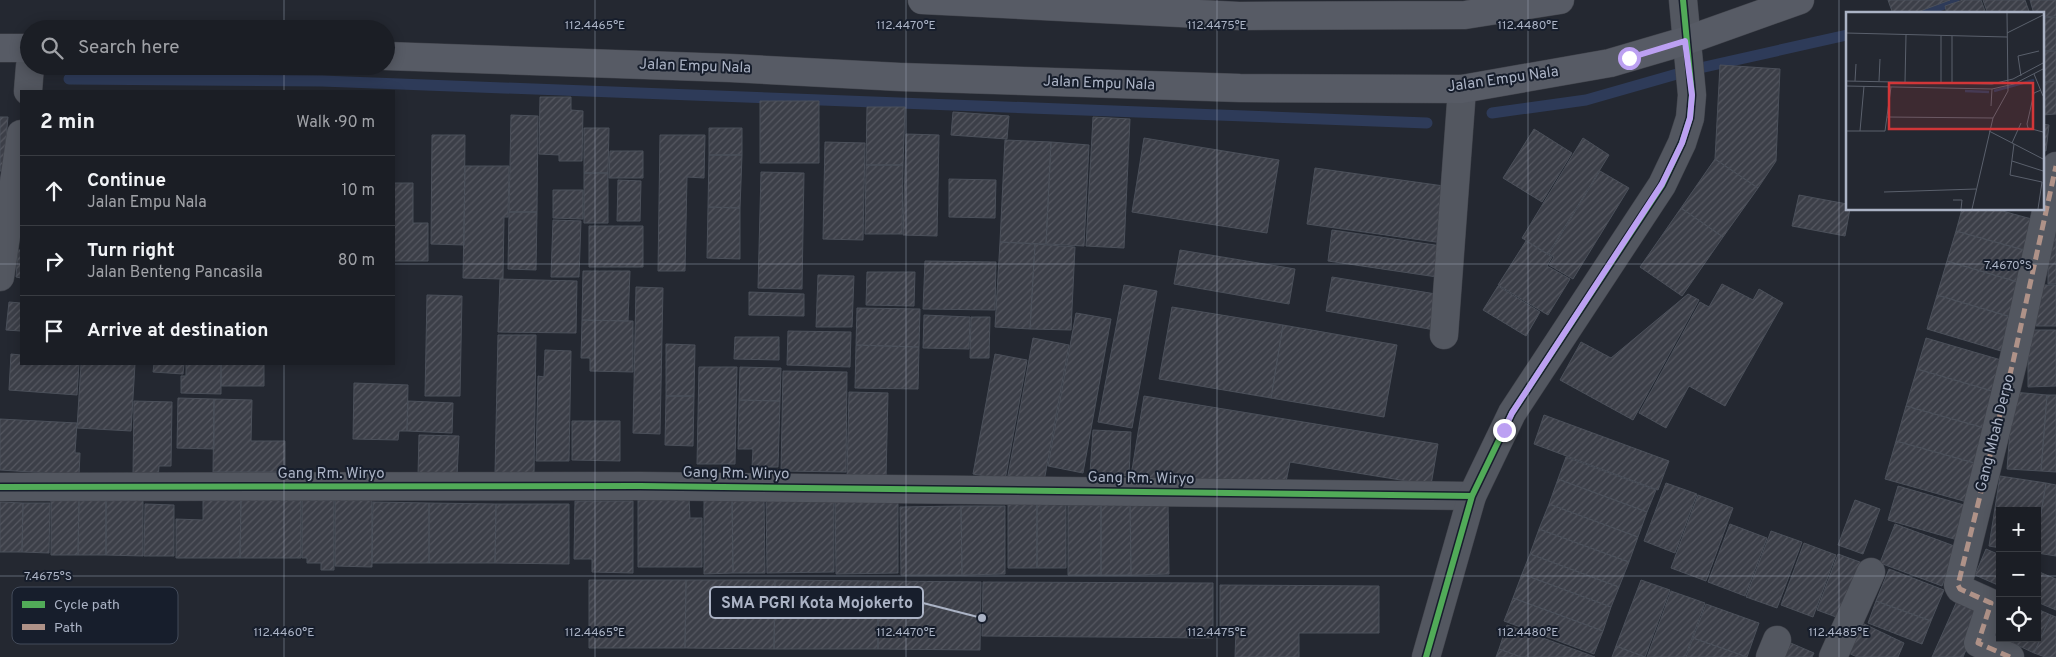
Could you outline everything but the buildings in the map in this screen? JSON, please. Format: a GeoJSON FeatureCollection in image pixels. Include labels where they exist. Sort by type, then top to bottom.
{"type":"FeatureCollection","features":[{"type":"Feature","properties":{"kind":"main road"},"geometry":{"type":"LineString","coordinates":[[922,0],[1239,16],[1465,15],[1560,0]]}},
{"type":"Feature","properties":{"kind":"main road","name":"Jalan Empu Nala"},"geometry":{"type":"LineString","coordinates":[[395,56],[730,68],[900,77],[1230,88],[1462,89],[1610,63],[1688,60],[1800,0]]}},
{"type":"Feature","properties":{"kind":"main road"},"geometry":{"type":"LineString","coordinates":[[0,48],[20,62]]}},
{"type":"Feature","properties":{"kind":"street"},"geometry":{"type":"LineString","coordinates":[[1426,657],[1472,496],[1512,413],[1662,184],[1682,143],[1690,118],[1683,0]]}},
{"type":"Feature","properties":{"kind":"street"},"geometry":{"type":"LineString","coordinates":[[1444,335],[1462,89]]}},
{"type":"Feature","properties":{"kind":"street"},"geometry":{"type":"LineString","coordinates":[[0,277],[20,141]]}},
{"type":"Feature","properties":{"kind":"street","name":"Gang Mbah Derpo"},"geometry":{"type":"LineString","coordinates":[[2010,657],[1978,643],[1992,603],[1960,589],[1958,585],[2013,362],[2056,166]]}},
{"type":"Feature","properties":{"kind":"street","name":"Gang Rm. Wiryo"},"geometry":{"type":"LineString","coordinates":[[0,487],[640,486],[1472,496]]}},
{"type":"Feature","properties":{"kind":"street"},"geometry":{"type":"LineString","coordinates":[[1833,657],[1871,572]]}},
{"type":"Feature","properties":{"kind":"waterway"},"geometry":{"type":"LineString","coordinates":[[1922,12],[1954,0]]}},
{"type":"Feature","properties":{"kind":"waterway"},"geometry":{"type":"LineString","coordinates":[[1492,113],[1586,100],[1691,70],[1846,35]]}},
{"type":"Feature","properties":{"kind":"waterway"},"geometry":{"type":"LineString","coordinates":[[69,79],[322,81],[1427,123]]}},
{"type":"Feature","properties":{"kind":"marked path"},"geometry":{"type":"LineString","coordinates":[[2010,657],[1978,643],[1991,603],[1960,589],[1958,585],[2013,362],[2056,166]]}},
{"type":"Feature","properties":{"kind":"cycle path"},"geometry":{"type":"LineString","coordinates":[[1426,657],[1472,496],[1512,413],[1662,185],[1682,143],[1690,118],[1692,95],[1683,0]]}},
{"type":"Feature","properties":{"kind":"cycle path"},"geometry":{"type":"LineString","coordinates":[[0,487],[640,486],[1472,496]]}},
{"type":"Feature","properties":{"kind":"place","name":"SMA PGRI Kota Mojokerto"},"geometry":{"type":"Point","coordinates":[982,618]}},
{"type":"Feature","properties":{"kind":"route"},"geometry":{"type":"LineString","coordinates":[[1504,430],[1512,413],[1662,184],[1682,143],[1690,118],[1692,95],[1685,41],[1629,58]]}}]}
